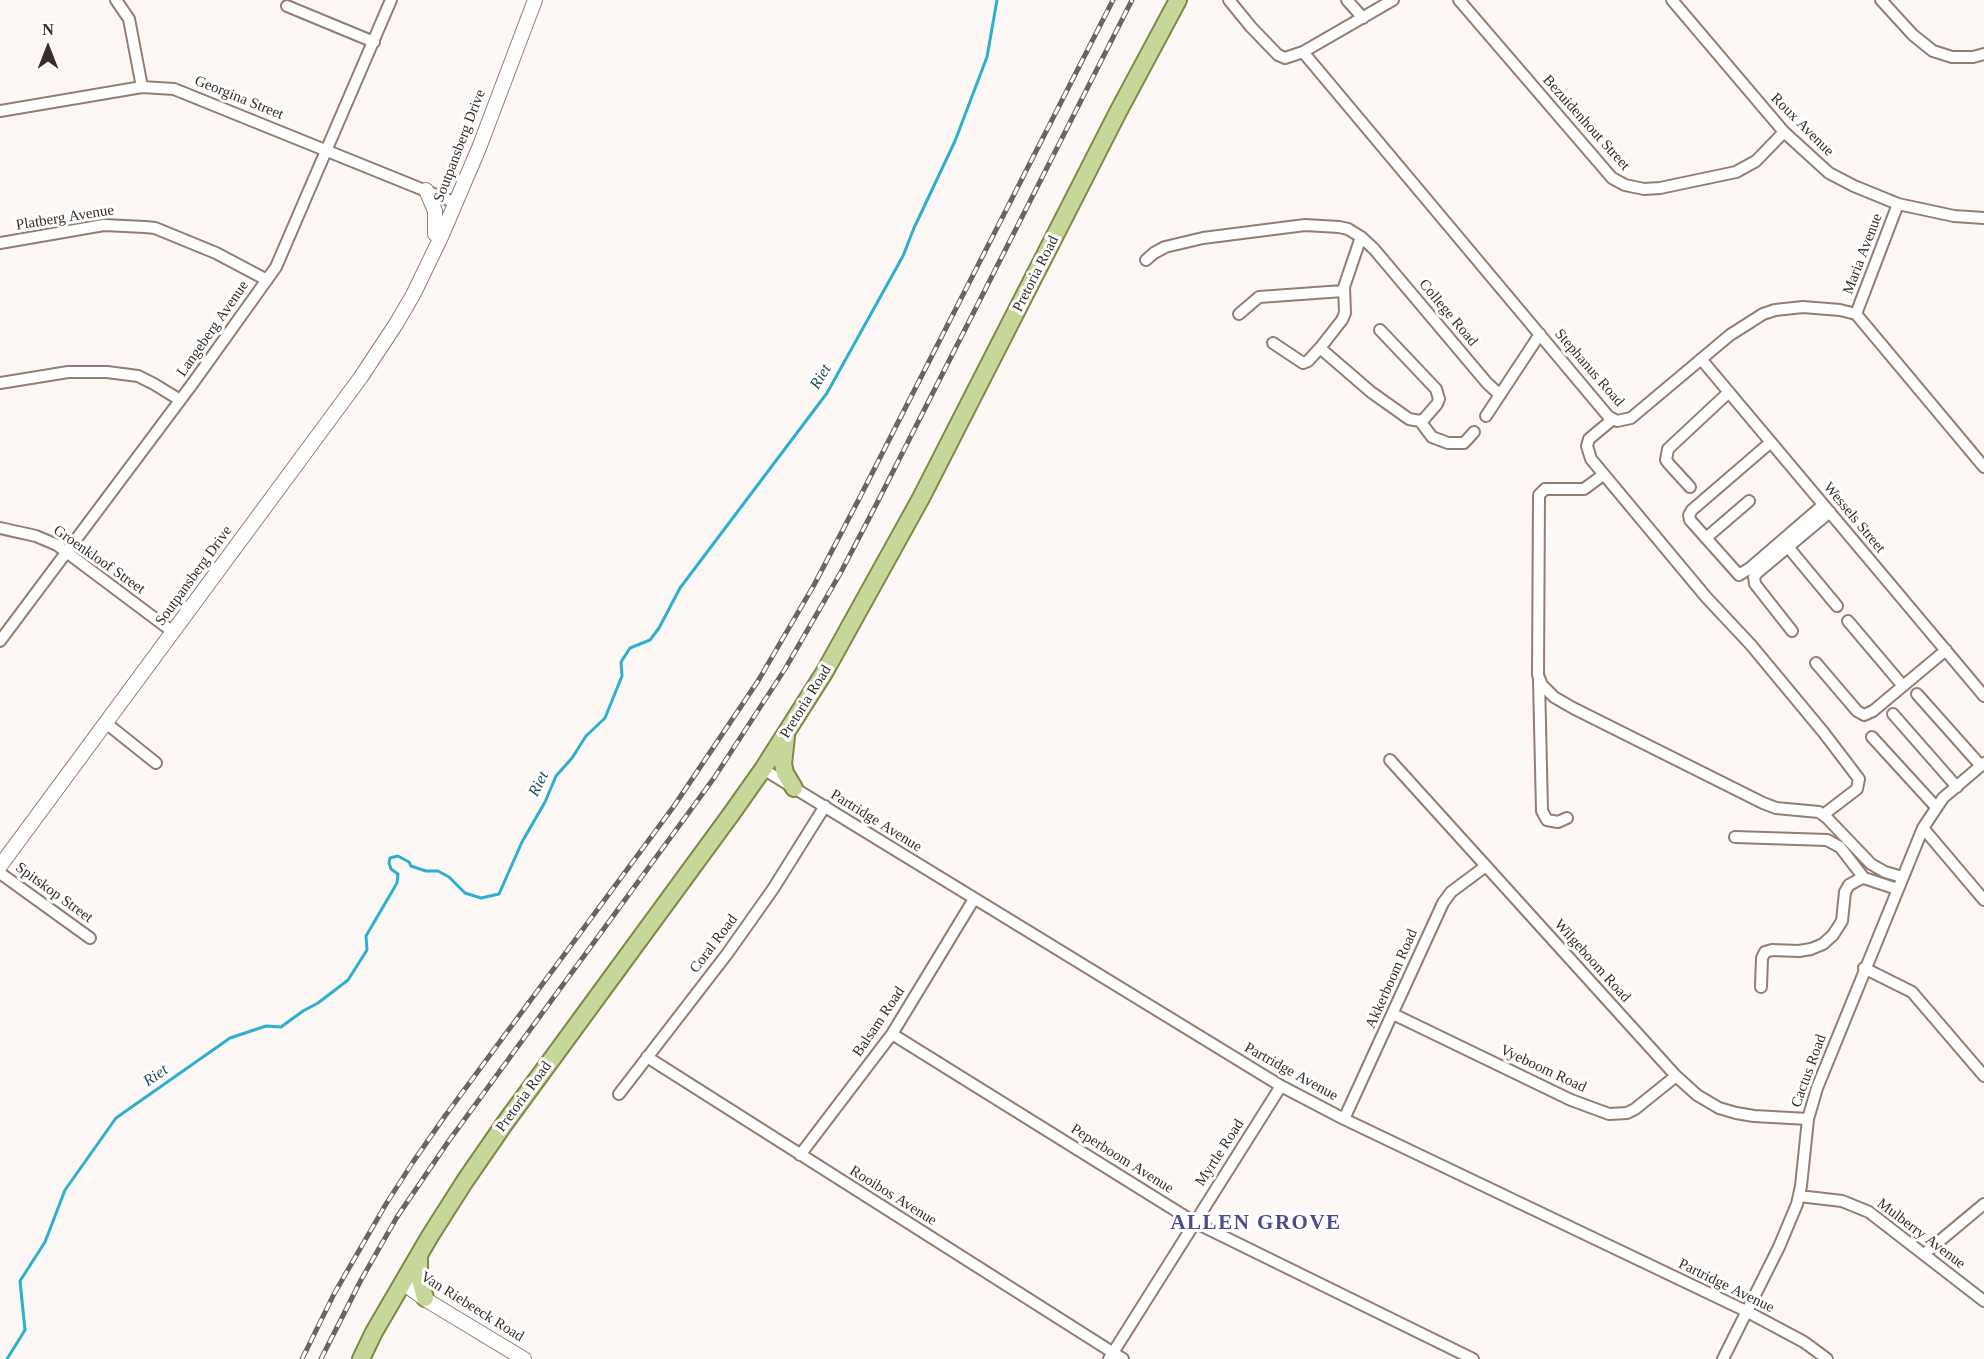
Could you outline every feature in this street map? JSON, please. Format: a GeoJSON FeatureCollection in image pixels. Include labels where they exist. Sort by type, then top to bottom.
{"type":"FeatureCollection","features":[{"type":"Feature","properties":{"kind":"main road","name":"Pretoria Road"},"geometry":{"type":"LineString","coordinates":[[361,1359],[430,1236],[505,1123],[763,769],[824,673],[911,517],[1118,112],[1178,0]]}},
{"type":"Feature","properties":{"kind":"main road"},"geometry":{"type":"LineString","coordinates":[[788,731],[783,764],[785,773],[794,788]]}},
{"type":"Feature","properties":{"kind":"main road"},"geometry":{"type":"LineString","coordinates":[[390,1306],[406,1299],[427,1300],[419,1276],[419,1256]]}},
{"type":"Feature","properties":{"kind":"street"},"geometry":{"type":"LineString","coordinates":[[116,0],[129,19],[142,87]]}},
{"type":"Feature","properties":{"kind":"street","name":"Langeberg Avenue"},"geometry":{"type":"LineString","coordinates":[[0,641],[180,400],[282,258],[391,0]]}},
{"type":"Feature","properties":{"kind":"street","name":"Soutpansberg Drive"},"geometry":{"type":"LineString","coordinates":[[0,867],[361,377],[412,298],[441,237],[525,0]]}},
{"type":"Feature","properties":{"kind":"street","name":"Soutpansberg Drive"},"geometry":{"type":"LineString","coordinates":[[409,300],[435,234],[479,148],[535,0]]}},
{"type":"Feature","properties":{"kind":"street"},"geometry":{"type":"LineString","coordinates":[[1229,0],[1278,55],[1289,57],[1303,52],[1393,0]]}},
{"type":"Feature","properties":{"kind":"street"},"geometry":{"type":"LineString","coordinates":[[1347,0],[1363,18]]}},
{"type":"Feature","properties":{"kind":"street","name":"Bezuidenhout Street"},"geometry":{"type":"LineString","coordinates":[[1459,0],[1612,178],[1625,185],[1644,189],[1659,188],[1736,172],[1756,161],[1784,132]]}},
{"type":"Feature","properties":{"kind":"street","name":"Roux Avenue"},"geometry":{"type":"LineString","coordinates":[[1672,0],[1784,132],[1818,165],[1840,179],[1898,204],[1954,216],[1984,219]]}},
{"type":"Feature","properties":{"kind":"street"},"geometry":{"type":"LineString","coordinates":[[1881,0],[1913,35],[1934,51],[1952,57],[1972,57],[1984,54]]}},
{"type":"Feature","properties":{"kind":"street"},"geometry":{"type":"LineString","coordinates":[[287,6],[374,42]]}},
{"type":"Feature","properties":{"kind":"street","name":"Stephanus Road"},"geometry":{"type":"LineString","coordinates":[[1303,52],[1604,412],[1613,419],[1622,421],[1631,418],[1701,359],[1762,314],[1803,307],[1840,310],[1856,314]]}},
{"type":"Feature","properties":{"kind":"street","name":"Georgina Street"},"geometry":{"type":"LineString","coordinates":[[0,111],[142,87],[174,89],[452,202]]}},
{"type":"Feature","properties":{"kind":"street"},"geometry":{"type":"LineString","coordinates":[[426,190],[435,211],[435,234]]}},
{"type":"Feature","properties":{"kind":"street","name":"Maria Avenue"},"geometry":{"type":"LineString","coordinates":[[1856,314],[1898,204]]}},
{"type":"Feature","properties":{"kind":"street","name":"Platberg Avenue"},"geometry":{"type":"LineString","coordinates":[[0,243],[104,225],[155,228],[216,253],[267,280]]}},
{"type":"Feature","properties":{"kind":"street"},"geometry":{"type":"LineString","coordinates":[[1146,260],[1154,252],[1177,243],[1290,226],[1339,227],[1348,229],[1361,237],[1343,291],[1346,307],[1342,320],[1320,348],[1308,361],[1303,363],[1273,343]]}},
{"type":"Feature","properties":{"kind":"street","name":"College Road"},"geometry":{"type":"LineString","coordinates":[[1361,237],[1374,249],[1487,383],[1500,395]]}},
{"type":"Feature","properties":{"kind":"street"},"geometry":{"type":"LineString","coordinates":[[1239,314],[1252,301],[1263,297],[1343,291]]}},
{"type":"Feature","properties":{"kind":"street"},"geometry":{"type":"LineString","coordinates":[[1856,314],[1984,466]]}},
{"type":"Feature","properties":{"kind":"street"},"geometry":{"type":"LineString","coordinates":[[1320,348],[1400,413],[1409,419],[1420,421],[1437,404],[1439,399],[1436,388],[1380,330]]}},
{"type":"Feature","properties":{"kind":"street"},"geometry":{"type":"LineString","coordinates":[[1486,416],[1540,334]]}},
{"type":"Feature","properties":{"kind":"street","name":"Wessels Street"},"geometry":{"type":"LineString","coordinates":[[1701,359],[1984,696]]}},
{"type":"Feature","properties":{"kind":"street"},"geometry":{"type":"LineString","coordinates":[[0,383],[79,370],[118,373],[146,380],[180,400]]}},
{"type":"Feature","properties":{"kind":"street"},"geometry":{"type":"LineString","coordinates":[[1690,487],[1666,460],[1668,450],[1729,392]]}},
{"type":"Feature","properties":{"kind":"street"},"geometry":{"type":"LineString","coordinates":[[1613,419],[1592,435],[1588,442],[1591,459],[1706,597],[1824,732],[1856,774],[1859,781],[1857,789],[1823,815]]}},
{"type":"Feature","properties":{"kind":"street"},"geometry":{"type":"LineString","coordinates":[[1420,421],[1432,437],[1448,443],[1464,443],[1474,432]]}},
{"type":"Feature","properties":{"kind":"street"},"geometry":{"type":"LineString","coordinates":[[1771,441],[1690,513],[1690,520],[1731,568],[1737,574],[1741,574],[1826,508]]}},
{"type":"Feature","properties":{"kind":"street"},"geometry":{"type":"LineString","coordinates":[[1567,818],[1558,822],[1547,820],[1542,811],[1537,593],[1539,495],[1545,489],[1584,489],[1603,475]]}},
{"type":"Feature","properties":{"kind":"street"},"geometry":{"type":"LineString","coordinates":[[1706,538],[1749,501]]}},
{"type":"Feature","properties":{"kind":"street"},"geometry":{"type":"LineString","coordinates":[[1792,631],[1755,584],[1755,575],[1788,547],[1826,508]]}},
{"type":"Feature","properties":{"kind":"street","name":"Groenkloof Street"},"geometry":{"type":"LineString","coordinates":[[0,528],[36,536],[57,545],[173,632]]}},
{"type":"Feature","properties":{"kind":"street"},"geometry":{"type":"LineString","coordinates":[[1788,547],[1837,606]]}},
{"type":"Feature","properties":{"kind":"street"},"geometry":{"type":"LineString","coordinates":[[1848,621],[1903,686]]}},
{"type":"Feature","properties":{"kind":"street"},"geometry":{"type":"LineString","coordinates":[[1816,663],[1857,711],[1864,715],[1870,713],[1946,650]]}},
{"type":"Feature","properties":{"kind":"street"},"geometry":{"type":"LineString","coordinates":[[1539,680],[1546,690],[1567,704],[1763,803],[1776,808],[1813,810],[1823,815],[1871,864],[1885,872],[1902,877]]}},
{"type":"Feature","properties":{"kind":"street"},"geometry":{"type":"LineString","coordinates":[[1917,693],[1982,765]]}},
{"type":"Feature","properties":{"kind":"street"},"geometry":{"type":"LineString","coordinates":[[1893,714],[1957,787]]}},
{"type":"Feature","properties":{"kind":"street"},"geometry":{"type":"LineString","coordinates":[[106,723],[156,763]]}},
{"type":"Feature","properties":{"kind":"street"},"geometry":{"type":"LineString","coordinates":[[1872,737],[1936,807]]}},
{"type":"Feature","properties":{"kind":"street","name":"Wilgeboom Road"},"geometry":{"type":"LineString","coordinates":[[1390,760],[1676,1076],[1697,1095],[1719,1108],[1754,1116],[1808,1119]]}},
{"type":"Feature","properties":{"kind":"street","name":"Cactus Road"},"geometry":{"type":"LineString","coordinates":[[1723,1359],[1779,1247],[1799,1196],[1808,1119],[1817,1088],[1923,828],[1936,807],[1982,765]]}},
{"type":"Feature","properties":{"kind":"street","name":"Partridge Avenue"},"geometry":{"type":"LineString","coordinates":[[763,769],[1281,1086],[1344,1119],[1746,1311],[1804,1342],[1827,1359]]}},
{"type":"Feature","properties":{"kind":"street","name":"Coral Road"},"geometry":{"type":"LineString","coordinates":[[619,1094],[727,954],[773,889],[825,807]]}},
{"type":"Feature","properties":{"kind":"street"},"geometry":{"type":"LineString","coordinates":[[1923,828],[1984,900]]}},
{"type":"Feature","properties":{"kind":"street"},"geometry":{"type":"LineString","coordinates":[[1735,837],[1827,840],[1840,847],[1864,878],[1897,889]]}},
{"type":"Feature","properties":{"kind":"street","name":"Akkerboom Road"},"geometry":{"type":"LineString","coordinates":[[1344,1119],[1447,897],[1486,866]]}},
{"type":"Feature","properties":{"kind":"street","name":"Spitskop Street"},"geometry":{"type":"LineString","coordinates":[[0,873],[90,938]]}},
{"type":"Feature","properties":{"kind":"street"},"geometry":{"type":"LineString","coordinates":[[1761,987],[1762,958],[1765,952],[1772,950],[1805,951],[1823,944],[1833,935],[1842,921],[1846,888],[1853,882],[1864,878]]}},
{"type":"Feature","properties":{"kind":"street","name":"Balsam Road"},"geometry":{"type":"LineString","coordinates":[[801,1155],[892,1034],[974,899]]}},
{"type":"Feature","properties":{"kind":"street"},"geometry":{"type":"LineString","coordinates":[[1864,968],[1911,992],[1984,1076]]}},
{"type":"Feature","properties":{"kind":"street","name":"Vyeboom Road"},"geometry":{"type":"LineString","coordinates":[[1393,1014],[1571,1100],[1609,1114],[1627,1113],[1635,1109],[1676,1076]]}},
{"type":"Feature","properties":{"kind":"street","name":"Peperboom Avenue"},"geometry":{"type":"LineString","coordinates":[[892,1034],[1194,1222],[1473,1359]]}},
{"type":"Feature","properties":{"kind":"street","name":"Rooibos Avenue"},"geometry":{"type":"LineString","coordinates":[[647,1057],[1110,1356],[1123,1359]]}},
{"type":"Feature","properties":{"kind":"street","name":"Myrtle Road"},"geometry":{"type":"LineString","coordinates":[[1110,1356],[1281,1086]]}},
{"type":"Feature","properties":{"kind":"street","name":"Mulberry Avenue"},"geometry":{"type":"LineString","coordinates":[[1799,1196],[1842,1201],[1860,1208],[1893,1229],[1984,1301]]}},
{"type":"Feature","properties":{"kind":"street"},"geometry":{"type":"LineString","coordinates":[[1924,1254],[1984,1204]]}},
{"type":"Feature","properties":{"kind":"street","name":"Van Riebeeck Road"},"geometry":{"type":"LineString","coordinates":[[403,1283],[524,1359]]}},
{"type":"Feature","properties":{"kind":"waterway","name":"Riet"},"geometry":{"type":"LineString","coordinates":[[7,1359],[25,1330],[20,1281],[45,1242],[65,1190],[116,1118],[230,1038],[266,1026],[281,1027],[348,980],[367,950],[366,936],[397,883],[398,874],[391,869],[390,858],[398,856],[409,862],[411,866],[426,871],[438,871],[449,877],[465,893],[481,898],[499,894],[522,842],[545,802],[556,776],[572,758],[586,736],[605,718],[622,676],[621,662],[630,648],[650,640],[680,588],[827,393],[903,256],[955,141],[987,57],[997,0]]}},
{"type":"Feature","properties":{"kind":"railway"},"geometry":{"type":"LineString","coordinates":[[302,1359],[334,1294],[413,1162],[674,806],[758,681],[814,585],[860,497],[1113,0]]}},
{"type":"Feature","properties":{"kind":"railway"},"geometry":{"type":"LineString","coordinates":[[321,1359],[361,1280],[397,1217],[448,1142],[714,778],[785,669],[841,572],[877,503],[1132,0]]}},
{"type":"Feature","properties":{"kind":"district","name":"ALLEN GROVE"},"geometry":{"type":"Point","coordinates":[1256,1224]}}]}
